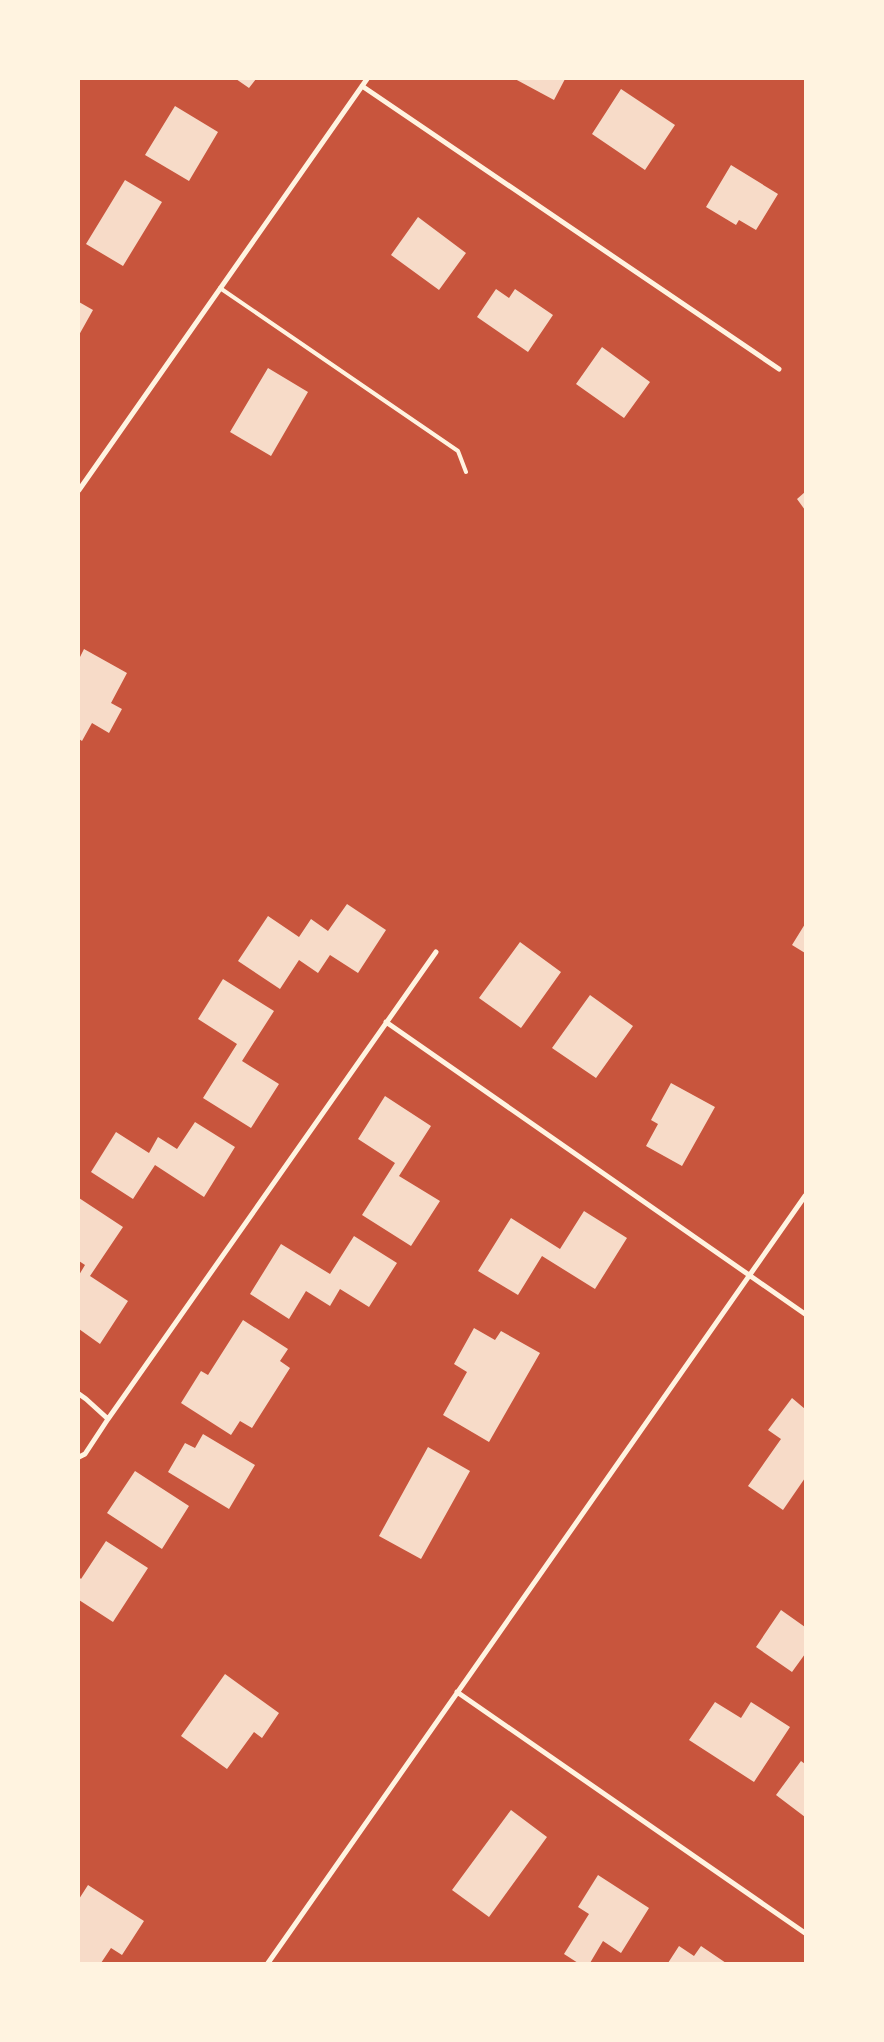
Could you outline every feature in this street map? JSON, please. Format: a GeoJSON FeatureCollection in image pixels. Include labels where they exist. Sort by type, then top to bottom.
{"type":"FeatureCollection","features":[{"type":"Feature","properties":{"kind":"street"},"geometry":{"type":"LineString","coordinates":[[79,490],[367,79]]}},
{"type":"Feature","properties":{"kind":"street"},"geometry":{"type":"LineString","coordinates":[[362,86],[779,370]]}},
{"type":"Feature","properties":{"kind":"street"},"geometry":{"type":"LineString","coordinates":[[79,1457],[85,1454],[436,952]]}},
{"type":"Feature","properties":{"kind":"street"},"geometry":{"type":"LineString","coordinates":[[386,1022],[805,1314]]}},
{"type":"Feature","properties":{"kind":"street"},"geometry":{"type":"LineString","coordinates":[[268,1963],[805,1196]]}},
{"type":"Feature","properties":{"kind":"street"},"geometry":{"type":"LineString","coordinates":[[79,1394],[108,1419]]}},
{"type":"Feature","properties":{"kind":"street"},"geometry":{"type":"LineString","coordinates":[[457,1692],[805,1933]]}},
{"type":"Feature","properties":{"kind":"lane"},"geometry":{"type":"LineString","coordinates":[[220,288],[458,451],[466,472]]}},
{"type":"Feature","properties":{"kind":"building"},"geometry":{"type":"Polygon","coordinates":[[[236,79],[256,79],[249,88],[236,79]]]}},
{"type":"Feature","properties":{"kind":"building"},"geometry":{"type":"Polygon","coordinates":[[[515,79],[565,79],[554,100],[515,79]]]}},
{"type":"Feature","properties":{"kind":"building"},"geometry":{"type":"Polygon","coordinates":[[[621,89],[675,125],[645,170],[592,134],[621,89]]]}},
{"type":"Feature","properties":{"kind":"building"},"geometry":{"type":"Polygon","coordinates":[[[175,106],[218,132],[189,181],[145,155],[175,106]]]}},
{"type":"Feature","properties":{"kind":"building"},"geometry":{"type":"Polygon","coordinates":[[[731,165],[778,194],[756,230],[739,220],[736,225],[706,207],[731,165]]]}},
{"type":"Feature","properties":{"kind":"building"},"geometry":{"type":"Polygon","coordinates":[[[125,180],[162,202],[123,266],[86,244],[125,180]]]}},
{"type":"Feature","properties":{"kind":"building"},"geometry":{"type":"Polygon","coordinates":[[[418,217],[466,253],[439,290],[391,255],[418,217]]]}},
{"type":"Feature","properties":{"kind":"building"},"geometry":{"type":"Polygon","coordinates":[[[496,289],[509,298],[515,289],[553,315],[528,352],[477,317],[496,289]]]}},
{"type":"Feature","properties":{"kind":"building"},"geometry":{"type":"Polygon","coordinates":[[[79,302],[93,310],[79,335],[79,302]]]}},
{"type":"Feature","properties":{"kind":"building"},"geometry":{"type":"Polygon","coordinates":[[[602,347],[650,382],[624,418],[576,384],[602,347]]]}},
{"type":"Feature","properties":{"kind":"building"},"geometry":{"type":"Polygon","coordinates":[[[268,368],[308,392],[271,456],[230,432],[268,368]]]}},
{"type":"Feature","properties":{"kind":"building"},"geometry":{"type":"Polygon","coordinates":[[[805,492],[805,510],[797,499],[805,492]]]}},
{"type":"Feature","properties":{"kind":"building"},"geometry":{"type":"Polygon","coordinates":[[[84,649],[127,673],[111,703],[122,709],[109,733],[92,723],[82,741],[79,739],[79,659],[84,649]]]}},
{"type":"Feature","properties":{"kind":"building"},"geometry":{"type":"Polygon","coordinates":[[[347,904],[386,930],[358,973],[330,955],[318,973],[299,960],[280,989],[238,961],[268,916],[299,937],[311,919],[328,931],[347,904]]]}},
{"type":"Feature","properties":{"kind":"building"},"geometry":{"type":"Polygon","coordinates":[[[805,924],[805,953],[792,945],[805,924]]]}},
{"type":"Feature","properties":{"kind":"building"},"geometry":{"type":"Polygon","coordinates":[[[520,942],[561,972],[521,1028],[479,998],[520,942]]]}},
{"type":"Feature","properties":{"kind":"building"},"geometry":{"type":"Polygon","coordinates":[[[223,979],[274,1011],[242,1061],[279,1084],[251,1128],[203,1098],[237,1044],[198,1019],[223,979]]]}},
{"type":"Feature","properties":{"kind":"building"},"geometry":{"type":"Polygon","coordinates":[[[590,995],[633,1026],[596,1078],[552,1048],[590,995]]]}},
{"type":"Feature","properties":{"kind":"building"},"geometry":{"type":"Polygon","coordinates":[[[671,1083],[715,1107],[682,1166],[646,1146],[658,1124],[651,1120],[671,1083]]]}},
{"type":"Feature","properties":{"kind":"building"},"geometry":{"type":"Polygon","coordinates":[[[385,1096],[431,1126],[399,1176],[440,1201],[411,1246],[362,1215],[395,1163],[358,1139],[385,1096]]]}},
{"type":"Feature","properties":{"kind":"building"},"geometry":{"type":"Polygon","coordinates":[[[195,1122],[235,1147],[204,1197],[155,1165],[133,1199],[91,1172],[116,1132],[149,1153],[158,1137],[177,1149],[195,1122]]]}},
{"type":"Feature","properties":{"kind":"building"},"geometry":{"type":"Polygon","coordinates":[[[79,1198],[123,1227],[90,1276],[128,1301],[100,1344],[79,1329],[79,1275],[85,1265],[79,1261],[79,1198]]]}},
{"type":"Feature","properties":{"kind":"building"},"geometry":{"type":"Polygon","coordinates":[[[584,1211],[627,1238],[595,1289],[542,1256],[518,1295],[478,1271],[511,1218],[560,1249],[584,1211]]]}},
{"type":"Feature","properties":{"kind":"building"},"geometry":{"type":"Polygon","coordinates":[[[354,1236],[397,1263],[369,1307],[340,1289],[330,1306],[306,1291],[289,1319],[250,1294],[281,1244],[330,1274],[354,1236]]]}},
{"type":"Feature","properties":{"kind":"building"},"geometry":{"type":"Polygon","coordinates":[[[243,1320],[288,1349],[280,1361],[290,1368],[252,1428],[240,1421],[231,1435],[181,1403],[201,1371],[208,1375],[243,1320]]]}},
{"type":"Feature","properties":{"kind":"building"},"geometry":{"type":"Polygon","coordinates":[[[474,1328],[495,1340],[501,1331],[540,1353],[489,1442],[443,1415],[467,1372],[454,1364],[474,1328]]]}},
{"type":"Feature","properties":{"kind":"building"},"geometry":{"type":"Polygon","coordinates":[[[792,1398],[805,1409],[805,1478],[783,1510],[748,1486],[781,1439],[768,1430],[792,1398]]]}},
{"type":"Feature","properties":{"kind":"building"},"geometry":{"type":"Polygon","coordinates":[[[203,1434],[255,1465],[229,1509],[168,1472],[185,1443],[195,1448],[203,1434]]]}},
{"type":"Feature","properties":{"kind":"building"},"geometry":{"type":"Polygon","coordinates":[[[428,1447],[470,1471],[421,1559],[379,1536],[428,1447]]]}},
{"type":"Feature","properties":{"kind":"building"},"geometry":{"type":"Polygon","coordinates":[[[135,1471],[189,1506],[162,1549],[107,1513],[135,1471]]]}},
{"type":"Feature","properties":{"kind":"building"},"geometry":{"type":"Polygon","coordinates":[[[106,1541],[148,1568],[113,1622],[79,1600],[79,1577],[81,1579],[106,1541]]]}},
{"type":"Feature","properties":{"kind":"building"},"geometry":{"type":"Polygon","coordinates":[[[781,1610],[805,1627],[805,1654],[792,1672],[756,1647],[781,1610]]]}},
{"type":"Feature","properties":{"kind":"building"},"geometry":{"type":"Polygon","coordinates":[[[225,1674],[279,1713],[262,1738],[254,1732],[227,1769],[181,1736],[225,1674]]]}},
{"type":"Feature","properties":{"kind":"building"},"geometry":{"type":"Polygon","coordinates":[[[715,1702],[741,1718],[751,1702],[790,1727],[754,1782],[689,1740],[715,1702]]]}},
{"type":"Feature","properties":{"kind":"building"},"geometry":{"type":"Polygon","coordinates":[[[801,1761],[805,1764],[805,1817],[776,1795],[801,1761]]]}},
{"type":"Feature","properties":{"kind":"building"},"geometry":{"type":"Polygon","coordinates":[[[511,1810],[547,1837],[489,1917],[452,1890],[511,1810]]]}},
{"type":"Feature","properties":{"kind":"building"},"geometry":{"type":"Polygon","coordinates":[[[598,1875],[649,1908],[621,1953],[603,1941],[590,1963],[578,1963],[564,1954],[589,1914],[578,1907],[598,1875]]]}},
{"type":"Feature","properties":{"kind":"building"},"geometry":{"type":"Polygon","coordinates":[[[88,1885],[144,1921],[122,1955],[111,1948],[101,1963],[79,1963],[79,1899],[88,1885]]]}},
{"type":"Feature","properties":{"kind":"building"},"geometry":{"type":"Polygon","coordinates":[[[679,1946],[694,1956],[701,1946],[726,1963],[668,1963],[679,1946]]]}}]}
